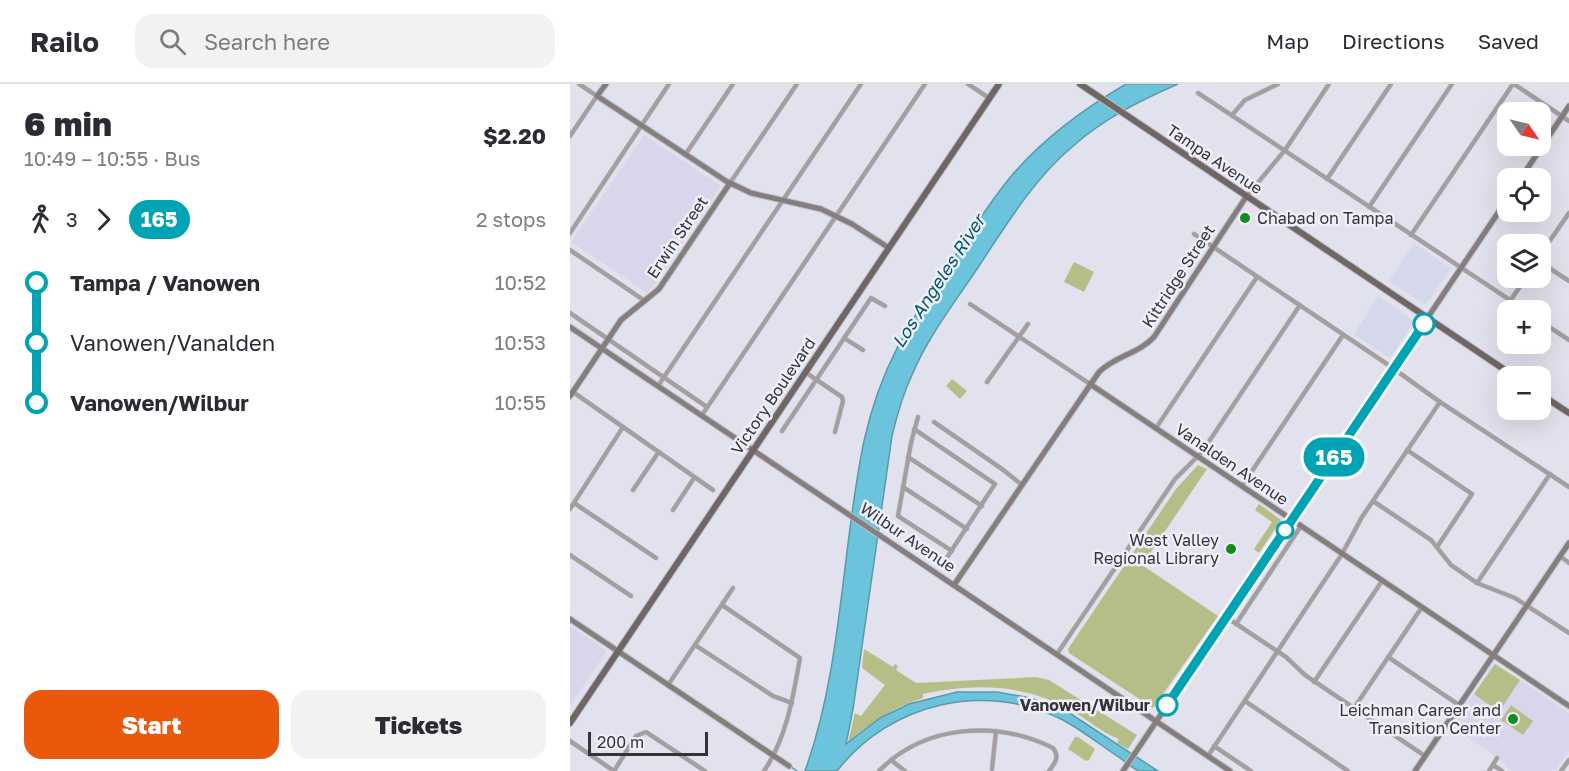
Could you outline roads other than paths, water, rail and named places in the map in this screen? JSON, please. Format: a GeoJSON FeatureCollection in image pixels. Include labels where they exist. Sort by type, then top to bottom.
{"type":"FeatureCollection","features":[{"type":"Feature","properties":{"kind":"main road","name":"Victory Boulevard"},"geometry":{"type":"LineString","coordinates":[[570,723],[999,84]]}},
{"type":"Feature","properties":{"kind":"main road","name":"Tampa Avenue"},"geometry":{"type":"LineString","coordinates":[[1080,84],[1499,366]]}},
{"type":"Feature","properties":{"kind":"main road"},"geometry":{"type":"LineString","coordinates":[[1551,401],[1569,413]]}},
{"type":"Feature","properties":{"kind":"street"},"geometry":{"type":"LineString","coordinates":[[579,84],[730,183],[751,193],[822,209],[889,248]]}},
{"type":"Feature","properties":{"kind":"street"},"geometry":{"type":"LineString","coordinates":[[570,136],[606,84]]}},
{"type":"Feature","properties":{"kind":"street"},"geometry":{"type":"LineString","coordinates":[[570,233],[669,84]]}},
{"type":"Feature","properties":{"kind":"street"},"geometry":{"type":"LineString","coordinates":[[685,155],[733,84]]}},
{"type":"Feature","properties":{"kind":"street","name":"Erwin Street"},"geometry":{"type":"LineString","coordinates":[[571,394],[621,320],[659,289],[797,84]]}},
{"type":"Feature","properties":{"kind":"street"},"geometry":{"type":"LineString","coordinates":[[658,386],[861,84]]}},
{"type":"Feature","properties":{"kind":"street"},"geometry":{"type":"LineString","coordinates":[[702,415],[925,84]]}},
{"type":"Feature","properties":{"kind":"street"},"geometry":{"type":"LineString","coordinates":[[968,84],[990,98]]}},
{"type":"Feature","properties":{"kind":"street"},"geometry":{"type":"LineString","coordinates":[[1232,115],[1245,100],[1278,84]]}},
{"type":"Feature","properties":{"kind":"street","name":"Kittridge Street"},"geometry":{"type":"LineString","coordinates":[[954,585],[1090,384],[1106,365],[1140,349],[1154,337],[1246,197],[1285,150],[1329,84]]}},
{"type":"Feature","properties":{"kind":"street"},"geometry":{"type":"LineString","coordinates":[[1327,179],[1391,84]]}},
{"type":"Feature","properties":{"kind":"street"},"geometry":{"type":"LineString","coordinates":[[1369,207],[1452,84]]}},
{"type":"Feature","properties":{"kind":"street"},"geometry":{"type":"LineString","coordinates":[[1411,235],[1513,84],[1569,121]]}},
{"type":"Feature","properties":{"kind":"street"},"geometry":{"type":"LineString","coordinates":[[1198,93],[1508,300]]}},
{"type":"Feature","properties":{"kind":"street"},"geometry":{"type":"LineString","coordinates":[[1528,168],[1569,106]]}},
{"type":"Feature","properties":{"kind":"street"},"geometry":{"type":"LineString","coordinates":[[1551,241],[1567,221],[1569,213]]}},
{"type":"Feature","properties":{"kind":"street"},"geometry":{"type":"LineString","coordinates":[[1123,771],[1497,214]]}},
{"type":"Feature","properties":{"kind":"street"},"geometry":{"type":"LineString","coordinates":[[1194,234],[1569,487]]}},
{"type":"Feature","properties":{"kind":"street"},"geometry":{"type":"LineString","coordinates":[[570,249],[645,301]]}},
{"type":"Feature","properties":{"kind":"street"},"geometry":{"type":"LineString","coordinates":[[1551,269],[1569,281]]}},
{"type":"Feature","properties":{"kind":"street"},"geometry":{"type":"LineString","coordinates":[[1156,428],[1257,277]]}},
{"type":"Feature","properties":{"kind":"street","name":"Victory Boulevard"},"geometry":{"type":"LineString","coordinates":[[782,431],[873,298],[885,306]]}},
{"type":"Feature","properties":{"kind":"street","name":"Vanalden Avenue"},"geometry":{"type":"LineString","coordinates":[[970,304],[1569,706]]}},
{"type":"Feature","properties":{"kind":"street"},"geometry":{"type":"LineString","coordinates":[[1057,654],[1175,479],[1198,457],[1300,305]]}},
{"type":"Feature","properties":{"kind":"street"},"geometry":{"type":"LineString","coordinates":[[570,313],[707,407]]}},
{"type":"Feature","properties":{"kind":"street"},"geometry":{"type":"LineString","coordinates":[[987,382],[1029,324]]}},
{"type":"Feature","properties":{"kind":"street","name":"Wilbur Avenue"},"geometry":{"type":"LineString","coordinates":[[570,327],[1230,771]]}},
{"type":"Feature","properties":{"kind":"street"},"geometry":{"type":"LineString","coordinates":[[1551,328],[1569,340]]}},
{"type":"Feature","properties":{"kind":"street"},"geometry":{"type":"LineString","coordinates":[[1242,486],[1343,335]]}},
{"type":"Feature","properties":{"kind":"street"},"geometry":{"type":"LineString","coordinates":[[844,338],[863,350]]}},
{"type":"Feature","properties":{"kind":"street"},"geometry":{"type":"LineString","coordinates":[[806,372],[842,397],[835,432]]}},
{"type":"Feature","properties":{"kind":"street"},"geometry":{"type":"LineString","coordinates":[[571,394],[713,490]]}},
{"type":"Feature","properties":{"kind":"street"},"geometry":{"type":"LineString","coordinates":[[1208,756],[1440,402]]}},
{"type":"Feature","properties":{"kind":"street"},"geometry":{"type":"LineString","coordinates":[[918,417],[908,457],[898,516],[952,551]]}},
{"type":"Feature","properties":{"kind":"street"},"geometry":{"type":"LineString","coordinates":[[934,422],[1007,472],[1022,485]]}},
{"type":"Feature","properties":{"kind":"street"},"geometry":{"type":"LineString","coordinates":[[570,509],[623,427]]}},
{"type":"Feature","properties":{"kind":"street"},"geometry":{"type":"LineString","coordinates":[[915,429],[995,484],[946,559]]}},
{"type":"Feature","properties":{"kind":"street"},"geometry":{"type":"LineString","coordinates":[[1407,450],[1472,494],[1437,547]]}},
{"type":"Feature","properties":{"kind":"street"},"geometry":{"type":"LineString","coordinates":[[633,490],[658,453]]}},
{"type":"Feature","properties":{"kind":"street"},"geometry":{"type":"LineString","coordinates":[[908,457],[982,506]]}},
{"type":"Feature","properties":{"kind":"street"},"geometry":{"type":"LineString","coordinates":[[1477,583],[1550,474]]}},
{"type":"Feature","properties":{"kind":"street"},"geometry":{"type":"LineString","coordinates":[[673,510],[694,478]]}},
{"type":"Feature","properties":{"kind":"street"},"geometry":{"type":"LineString","coordinates":[[903,487],[967,529]]}},
{"type":"Feature","properties":{"kind":"street"},"geometry":{"type":"LineString","coordinates":[[1373,501],[1431,540],[1451,565],[1477,583],[1527,605],[1569,633]]}},
{"type":"Feature","properties":{"kind":"street"},"geometry":{"type":"LineString","coordinates":[[574,503],[656,558]]}},
{"type":"Feature","properties":{"kind":"street"},"geometry":{"type":"LineString","coordinates":[[1236,624],[1301,526]]}},
{"type":"Feature","properties":{"kind":"street"},"geometry":{"type":"LineString","coordinates":[[1415,771],[1569,543]]}},
{"type":"Feature","properties":{"kind":"street"},"geometry":{"type":"LineString","coordinates":[[570,555],[631,596]]}},
{"type":"Feature","properties":{"kind":"street"},"geometry":{"type":"LineString","coordinates":[[1560,556],[1569,563]]}},
{"type":"Feature","properties":{"kind":"street"},"geometry":{"type":"LineString","coordinates":[[1314,682],[1383,581]]}},
{"type":"Feature","properties":{"kind":"street"},"geometry":{"type":"LineString","coordinates":[[668,686],[734,588]]}},
{"type":"Feature","properties":{"kind":"street"},"geometry":{"type":"LineString","coordinates":[[722,605],[800,657],[792,702],[782,737],[774,756],[764,771]]}},
{"type":"Feature","properties":{"kind":"street"},"geometry":{"type":"LineString","coordinates":[[1354,708],[1422,607]]}},
{"type":"Feature","properties":{"kind":"street"},"geometry":{"type":"LineString","coordinates":[[1226,617],[1278,652],[1314,682],[1425,756]]}},
{"type":"Feature","properties":{"kind":"street"},"geometry":{"type":"LineString","coordinates":[[570,619],[789,766]]}},
{"type":"Feature","properties":{"kind":"street"},"geometry":{"type":"LineString","coordinates":[[695,645],[773,696],[792,702]]}},
{"type":"Feature","properties":{"kind":"street"},"geometry":{"type":"LineString","coordinates":[[1388,657],[1459,705]]}},
{"type":"Feature","properties":{"kind":"street"},"geometry":{"type":"LineString","coordinates":[[1245,701],[1348,771]]}},
{"type":"Feature","properties":{"kind":"street"},"geometry":{"type":"LineString","coordinates":[[879,771],[891,760],[919,742],[943,734],[974,730],[996,731],[1053,748],[1057,753],[1057,759],[1049,771]]}},
{"type":"Feature","properties":{"kind":"street"},"geometry":{"type":"LineString","coordinates":[[992,769],[996,731]]}},
{"type":"Feature","properties":{"kind":"street"},"geometry":{"type":"LineString","coordinates":[[570,741],[614,771],[636,736],[649,733],[705,771]]}},
{"type":"Feature","properties":{"kind":"street"},"geometry":{"type":"LineString","coordinates":[[1214,746],[1251,771]]}},
{"type":"Feature","properties":{"kind":"street"},"geometry":{"type":"LineString","coordinates":[[1488,771],[1497,758]]}},
{"type":"Feature","properties":{"kind":"street"},"geometry":{"type":"LineString","coordinates":[[891,760],[905,771]]}},
{"type":"Feature","properties":{"kind":"street"},"geometry":{"type":"LineString","coordinates":[[1561,771],[1569,760]]}},
{"type":"Feature","properties":{"kind":"street"},"geometry":{"type":"LineString","coordinates":[[1492,765],[1502,771]]}},
{"type":"Feature","properties":{"kind":"water","name":"Los Angeles River"},"geometry":{"type":"Polygon","coordinates":[[[1126,84],[1178,84],[1109,119],[1072,147],[1045,174],[1010,219],[943,319],[926,346],[909,382],[892,436],[846,744],[880,718],[909,704],[957,692],[997,692],[1031,698],[1071,714],[1158,771],[1137,770],[1070,724],[1033,708],[1002,702],[971,701],[941,705],[912,714],[884,728],[859,747],[837,771],[805,771],[818,731],[827,690],[856,482],[864,441],[888,367],[923,303],[989,205],[1013,174],[1066,124],[1126,84]]]}},
{"type":"Feature","properties":{"kind":"waterway"},"geometry":{"type":"LineString","coordinates":[[790,766],[797,771]]}},
{"type":"Feature","properties":{"kind":"place","name":"Chabad on Tampa"},"geometry":{"type":"Point","coordinates":[1245,218]}},
{"type":"Feature","properties":{"kind":"place","name":"West Valley Regional Library"},"geometry":{"type":"Point","coordinates":[1231,549]}},
{"type":"Feature","properties":{"kind":"place","name":"Vanowen/Wilbur"},"geometry":{"type":"Point","coordinates":[1167,705]}},
{"type":"Feature","properties":{"kind":"place","name":"Leichman Career and Transition Center"},"geometry":{"type":"Point","coordinates":[1513,719]}}]}
